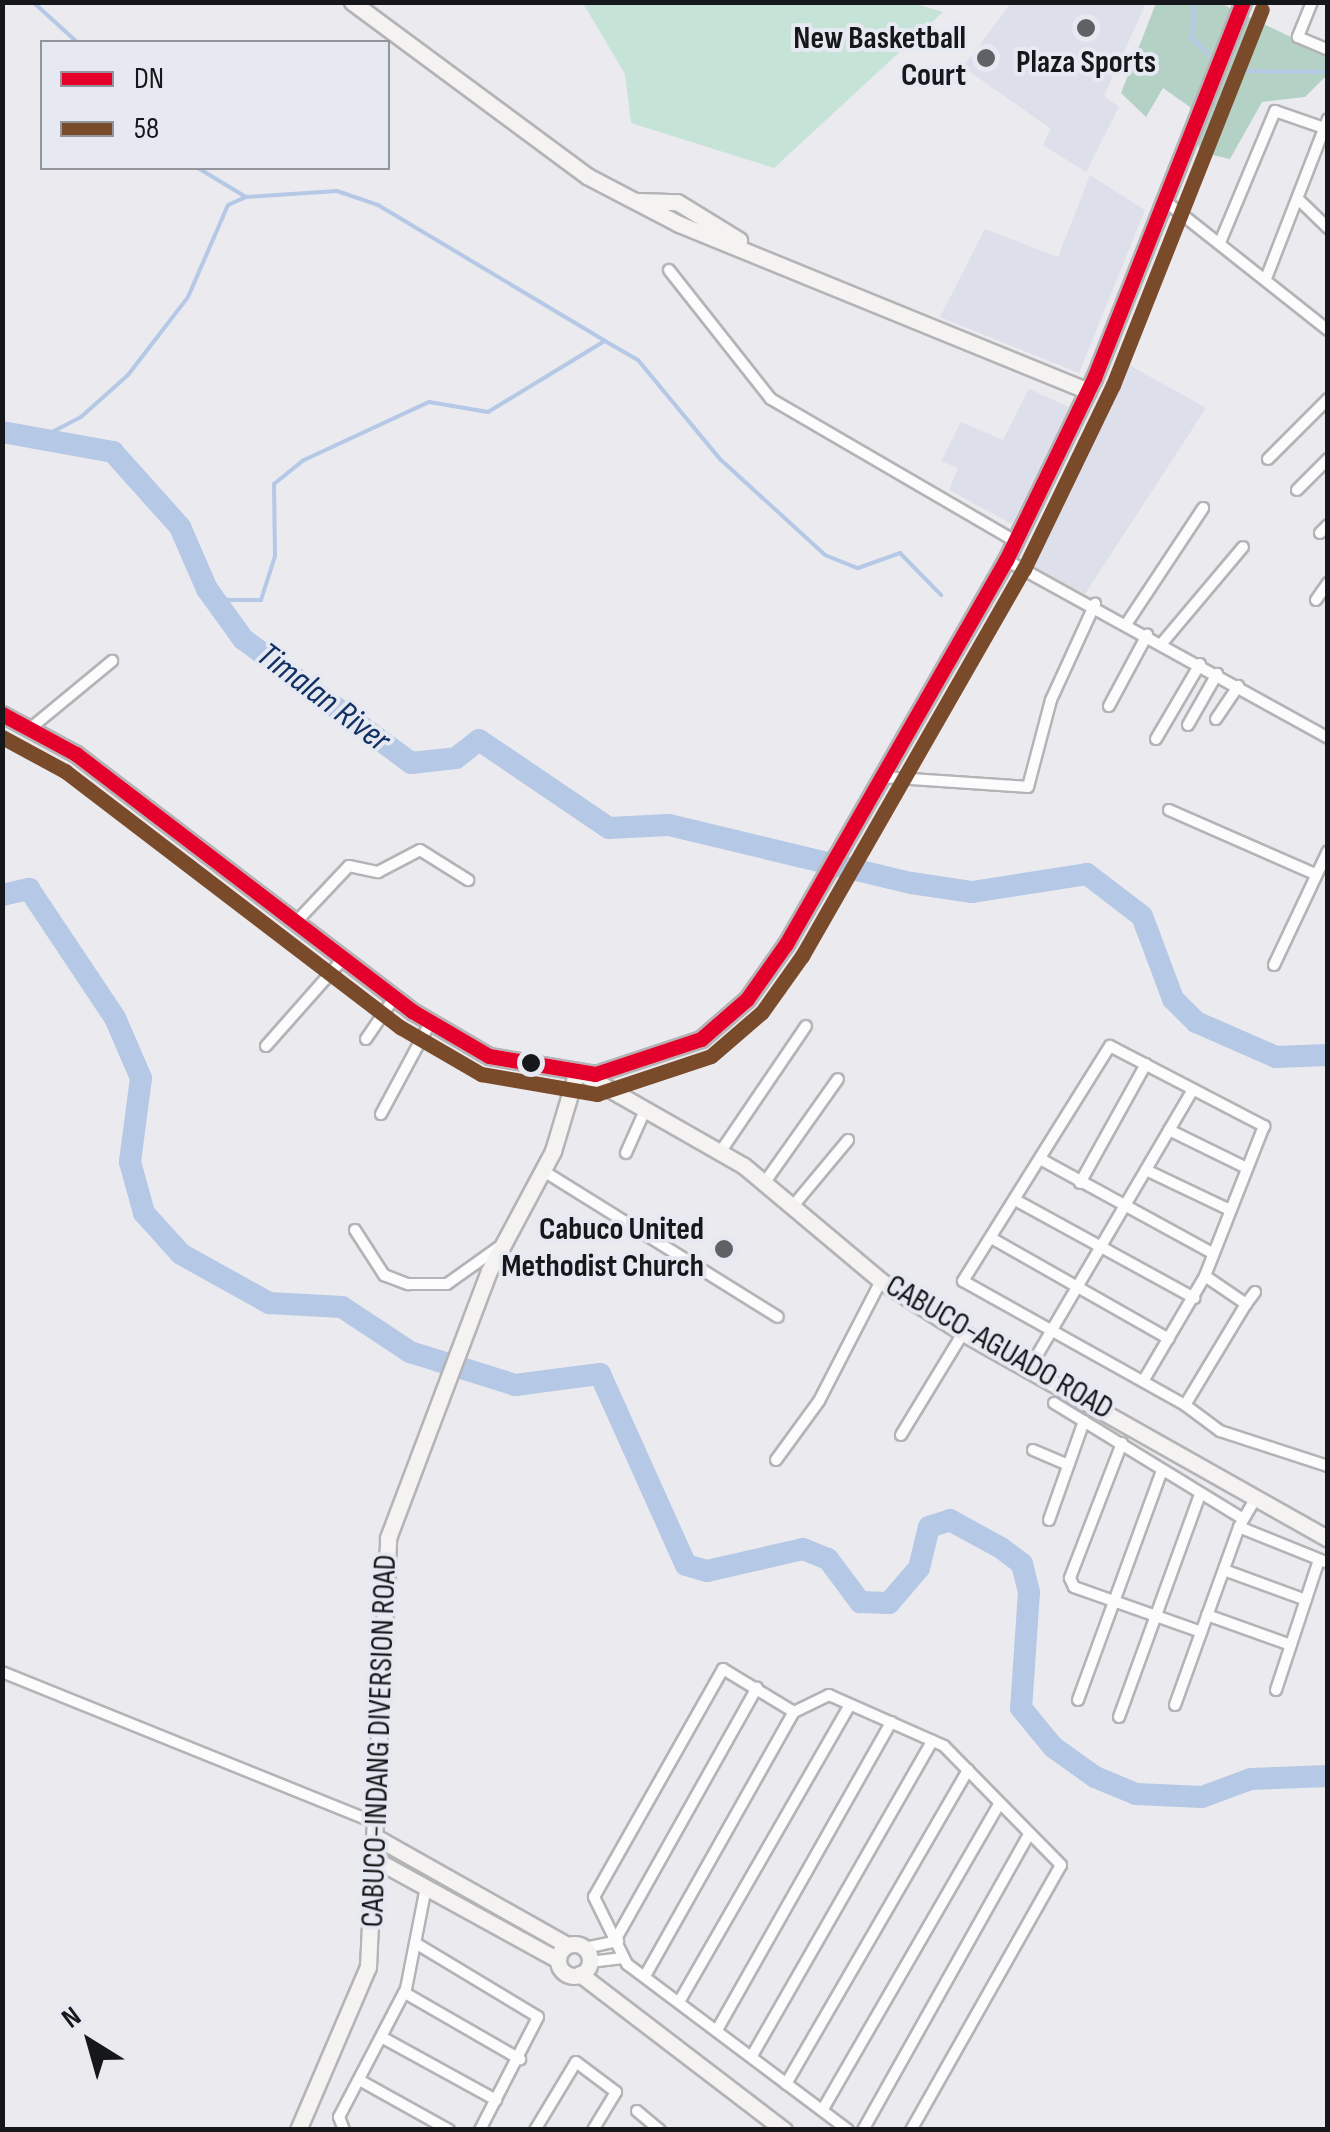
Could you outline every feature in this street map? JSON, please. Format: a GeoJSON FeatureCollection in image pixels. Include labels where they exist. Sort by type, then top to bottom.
{"type":"FeatureCollection","features":[{"type":"Feature","properties":{"kind":"main road"},"geometry":{"type":"LineString","coordinates":[[2,714],[32,727],[394,998],[430,1023],[502,1062],[579,1074],[670,1054],[725,1022],[769,971],[1006,560],[1088,391],[1243,2]]}},
{"type":"Feature","properties":{"kind":"street"},"geometry":{"type":"LineString","coordinates":[[352,2],[587,176],[639,201],[677,202],[746,245],[1088,391]]}},
{"type":"Feature","properties":{"kind":"street"},"geometry":{"type":"LineString","coordinates":[[1312,2],[1298,37],[1328,50]]}},
{"type":"Feature","properties":{"kind":"street"},"geometry":{"type":"LineString","coordinates":[[1221,240],[1275,110],[1325,132],[1268,276]]}},
{"type":"Feature","properties":{"kind":"street"},"geometry":{"type":"LineString","coordinates":[[1298,200],[1328,228]]}},
{"type":"Feature","properties":{"kind":"street"},"geometry":{"type":"LineString","coordinates":[[1165,201],[1268,276],[1328,330]]}},
{"type":"Feature","properties":{"kind":"street"},"geometry":{"type":"LineString","coordinates":[[669,270],[771,399],[1016,541]]}},
{"type":"Feature","properties":{"kind":"street"},"geometry":{"type":"LineString","coordinates":[[1268,459],[1328,399]]}},
{"type":"Feature","properties":{"kind":"street"},"geometry":{"type":"LineString","coordinates":[[1297,490],[1328,460]]}},
{"type":"Feature","properties":{"kind":"street"},"geometry":{"type":"LineString","coordinates":[[1127,623],[1203,508]]}},
{"type":"Feature","properties":{"kind":"street"},"geometry":{"type":"LineString","coordinates":[[1163,642],[1244,547]]}},
{"type":"Feature","properties":{"kind":"street"},"geometry":{"type":"LineString","coordinates":[[1006,560],[1095,604],[1328,738]]}},
{"type":"Feature","properties":{"kind":"street"},"geometry":{"type":"LineString","coordinates":[[1316,600],[1328,583]]}},
{"type":"Feature","properties":{"kind":"street"},"geometry":{"type":"LineString","coordinates":[[882,777],[1028,787],[1052,700],[1095,604]]}},
{"type":"Feature","properties":{"kind":"street"},"geometry":{"type":"LineString","coordinates":[[1109,706],[1147,634]]}},
{"type":"Feature","properties":{"kind":"street"},"geometry":{"type":"LineString","coordinates":[[32,727],[112,660]]}},
{"type":"Feature","properties":{"kind":"street"},"geometry":{"type":"LineString","coordinates":[[1156,739],[1200,664]]}},
{"type":"Feature","properties":{"kind":"street"},"geometry":{"type":"LineString","coordinates":[[1188,724],[1217,674]]}},
{"type":"Feature","properties":{"kind":"street"},"geometry":{"type":"LineString","coordinates":[[1216,719],[1238,686]]}},
{"type":"Feature","properties":{"kind":"street"},"geometry":{"type":"LineString","coordinates":[[1169,810],[1315,874]]}},
{"type":"Feature","properties":{"kind":"street"},"geometry":{"type":"LineString","coordinates":[[296,922],[349,866],[378,872],[420,850],[468,880]]}},
{"type":"Feature","properties":{"kind":"street"},"geometry":{"type":"LineString","coordinates":[[1274,965],[1328,851]]}},
{"type":"Feature","properties":{"kind":"street"},"geometry":{"type":"LineString","coordinates":[[266,1046],[343,959]]}},
{"type":"Feature","properties":{"kind":"street"},"geometry":{"type":"LineString","coordinates":[[366,1039],[394,998]]}},
{"type":"Feature","properties":{"kind":"street"},"geometry":{"type":"LineString","coordinates":[[381,1114],[430,1023]]}},
{"type":"Feature","properties":{"kind":"street"},"geometry":{"type":"LineString","coordinates":[[721,1150],[806,1026]]}},
{"type":"Feature","properties":{"kind":"street"},"geometry":{"type":"LineString","coordinates":[[1146,1378],[1205,1276],[1264,1126],[1110,1046],[1020,1202],[963,1281],[1146,1378],[1220,1431],[1328,1466]]}},
{"type":"Feature","properties":{"kind":"street"},"geometry":{"type":"LineString","coordinates":[[1080,1183],[1146,1064]]}},
{"type":"Feature","properties":{"kind":"street","name":"CABUCO-AGUADO ROAD"},"geometry":{"type":"LineString","coordinates":[[579,1074],[721,1150],[765,1182],[881,1281],[963,1333],[1254,1502],[1328,1538]]}},
{"type":"Feature","properties":{"kind":"street","name":"CABUCO-INDANG DIVERSION ROAD"},"geometry":{"type":"LineString","coordinates":[[298,2130],[312,2081],[360,1997],[380,1832],[383,1567],[500,1246],[545,1172],[579,1074]]}},
{"type":"Feature","properties":{"kind":"street"},"geometry":{"type":"LineString","coordinates":[[765,1182],[838,1078]]}},
{"type":"Feature","properties":{"kind":"street"},"geometry":{"type":"LineString","coordinates":[[1029,1369],[1192,1090]]}},
{"type":"Feature","properties":{"kind":"street"},"geometry":{"type":"LineString","coordinates":[[626,1153],[646,1108]]}},
{"type":"Feature","properties":{"kind":"street"},"geometry":{"type":"LineString","coordinates":[[1169,1130],[1246,1168]]}},
{"type":"Feature","properties":{"kind":"street"},"geometry":{"type":"LineString","coordinates":[[793,1206],[848,1140]]}},
{"type":"Feature","properties":{"kind":"street"},"geometry":{"type":"LineString","coordinates":[[1044,1162],[1212,1253]]}},
{"type":"Feature","properties":{"kind":"street"},"geometry":{"type":"LineString","coordinates":[[1146,1170],[1230,1210]]}},
{"type":"Feature","properties":{"kind":"street"},"geometry":{"type":"LineString","coordinates":[[545,1172],[778,1317]]}},
{"type":"Feature","properties":{"kind":"street"},"geometry":{"type":"LineString","coordinates":[[1020,1202],[1099,1250],[1194,1298]]}},
{"type":"Feature","properties":{"kind":"street"},"geometry":{"type":"LineString","coordinates":[[355,1230],[384,1275],[408,1284],[447,1284],[500,1246]]}},
{"type":"Feature","properties":{"kind":"street"},"geometry":{"type":"LineString","coordinates":[[993,1239],[1169,1339]]}},
{"type":"Feature","properties":{"kind":"street"},"geometry":{"type":"LineString","coordinates":[[1205,1276],[1246,1304]]}},
{"type":"Feature","properties":{"kind":"street"},"geometry":{"type":"LineString","coordinates":[[776,1460],[819,1402],[881,1281]]}},
{"type":"Feature","properties":{"kind":"street"},"geometry":{"type":"LineString","coordinates":[[1185,1404],[1255,1292]]}},
{"type":"Feature","properties":{"kind":"street"},"geometry":{"type":"LineString","coordinates":[[900,1435],[963,1333]]}},
{"type":"Feature","properties":{"kind":"street"},"geometry":{"type":"LineString","coordinates":[[1054,1403],[1122,1443],[1241,1524],[1323,1562],[1276,1690]]}},
{"type":"Feature","properties":{"kind":"street"},"geometry":{"type":"LineString","coordinates":[[1049,1520],[1084,1421]]}},
{"type":"Feature","properties":{"kind":"street"},"geometry":{"type":"LineString","coordinates":[[1122,1443],[1070,1578],[1114,1601],[1201,1632]]}},
{"type":"Feature","properties":{"kind":"street"},"geometry":{"type":"LineString","coordinates":[[1033,1450],[1068,1465]]}},
{"type":"Feature","properties":{"kind":"street"},"geometry":{"type":"LineString","coordinates":[[1078,1700],[1162,1470]]}},
{"type":"Feature","properties":{"kind":"street"},"geometry":{"type":"LineString","coordinates":[[1119,1717],[1200,1496]]}},
{"type":"Feature","properties":{"kind":"street"},"geometry":{"type":"LineString","coordinates":[[1175,1705],[1241,1524],[1254,1502]]}},
{"type":"Feature","properties":{"kind":"street"},"geometry":{"type":"LineString","coordinates":[[1224,1570],[1306,1600]]}},
{"type":"Feature","properties":{"kind":"street"},"geometry":{"type":"LineString","coordinates":[[1208,1615],[1291,1644]]}},
{"type":"Feature","properties":{"kind":"street"},"geometry":{"type":"LineString","coordinates":[[794,1712],[757,1688],[718,1670],[594,1896],[618,1939],[622,1958],[848,2130]]}},
{"type":"Feature","properties":{"kind":"street"},"geometry":{"type":"LineString","coordinates":[[2,1672],[380,1832],[567,1945],[586,1963],[599,1987],[784,2130]]}},
{"type":"Feature","properties":{"kind":"street"},"geometry":{"type":"LineString","coordinates":[[378,1860],[558,1960],[565,1973],[618,1939],[757,1688]]}},
{"type":"Feature","properties":{"kind":"street"},"geometry":{"type":"LineString","coordinates":[[645,1976],[794,1712],[829,1696],[932,1741],[968,1770],[1027,1838],[1060,1865],[911,2130]]}},
{"type":"Feature","properties":{"kind":"street"},"geometry":{"type":"LineString","coordinates":[[678,2002],[850,1705]]}},
{"type":"Feature","properties":{"kind":"street"},"geometry":{"type":"LineString","coordinates":[[717,2030],[891,1722]]}},
{"type":"Feature","properties":{"kind":"street"},"geometry":{"type":"LineString","coordinates":[[753,2054],[932,1741]]}},
{"type":"Feature","properties":{"kind":"street"},"geometry":{"type":"LineString","coordinates":[[786,2084],[968,1770]]}},
{"type":"Feature","properties":{"kind":"street"},"geometry":{"type":"LineString","coordinates":[[824,2109],[998,1806]]}},
{"type":"Feature","properties":{"kind":"street"},"geometry":{"type":"LineString","coordinates":[[863,2130],[1027,1838]]}},
{"type":"Feature","properties":{"kind":"street"},"geometry":{"type":"LineString","coordinates":[[344,2129],[339,2116],[385,2039],[405,1993],[426,1886]]}},
{"type":"Feature","properties":{"kind":"street"},"geometry":{"type":"LineString","coordinates":[[416,1944],[538,2017],[480,2130]]}},
{"type":"Feature","properties":{"kind":"street"},"geometry":{"type":"LineString","coordinates":[[558,1960],[567,1945]]}},
{"type":"Feature","properties":{"kind":"street"},"geometry":{"type":"LineString","coordinates":[[586,1963],[622,1958]]}},
{"type":"Feature","properties":{"kind":"street"},"geometry":{"type":"LineString","coordinates":[[405,1993],[520,2058]]}},
{"type":"Feature","properties":{"kind":"street"},"geometry":{"type":"LineString","coordinates":[[385,2039],[496,2100]]}},
{"type":"Feature","properties":{"kind":"street"},"geometry":{"type":"LineString","coordinates":[[535,2130],[576,2062],[616,2092],[594,2130]]}},
{"type":"Feature","properties":{"kind":"street"},"geometry":{"type":"LineString","coordinates":[[361,2081],[450,2130]]}},
{"type":"Feature","properties":{"kind":"street"},"geometry":{"type":"LineString","coordinates":[[637,2111],[660,2130]]}},
{"type":"Feature","properties":{"kind":"shaded area"},"geometry":{"type":"Polygon","coordinates":[[[1011,3],[1146,3],[1104,96],[1119,107],[1086,172],[1043,145],[1051,129],[963,67],[1011,3]]]}},
{"type":"Feature","properties":{"kind":"shaded area"},"geometry":{"type":"Polygon","coordinates":[[[1090,175],[1145,210],[1079,373],[940,317],[985,229],[1058,257],[1090,175]]]}},
{"type":"Feature","properties":{"kind":"shaded area"},"geometry":{"type":"Polygon","coordinates":[[[1122,361],[1206,408],[1085,594],[1020,560],[1122,361]]]}},
{"type":"Feature","properties":{"kind":"shaded area"},"geometry":{"type":"Polygon","coordinates":[[[1029,389],[1069,407],[1012,524],[949,490],[958,468],[941,461],[961,422],[1003,440],[1029,389]]]}},
{"type":"Feature","properties":{"kind":"green space"},"geometry":{"type":"Polygon","coordinates":[[[583,3],[913,3],[943,12],[774,168],[631,123],[625,74],[583,3]]]}},
{"type":"Feature","properties":{"kind":"green space"},"geometry":{"type":"Polygon","coordinates":[[[1156,3],[1220,3],[1326,54],[1327,75],[1305,97],[1262,102],[1230,159],[1200,152],[1190,107],[1163,88],[1146,117],[1121,93],[1156,3]]]}},
{"type":"Feature","properties":{"kind":"waterway"},"geometry":{"type":"LineString","coordinates":[[33,2],[75,40]]}},
{"type":"Feature","properties":{"kind":"waterway"},"geometry":{"type":"LineString","coordinates":[[1194,2],[1192,38],[1208,54]]}},
{"type":"Feature","properties":{"kind":"waterway"},"geometry":{"type":"LineString","coordinates":[[1240,71],[1328,72]]}},
{"type":"Feature","properties":{"kind":"waterway"},"geometry":{"type":"LineString","coordinates":[[201,170],[246,197],[337,191],[378,205],[604,340]]}},
{"type":"Feature","properties":{"kind":"waterway"},"geometry":{"type":"LineString","coordinates":[[33,442],[81,417],[128,375],[188,297],[228,205],[246,197]]}},
{"type":"Feature","properties":{"kind":"waterway"},"geometry":{"type":"LineString","coordinates":[[204,582],[227,600],[261,600],[275,556],[274,484],[304,460],[429,402],[488,412],[605,341],[638,360],[720,459],[825,555],[858,568],[900,553],[941,595]]}},
{"type":"Feature","properties":{"kind":"waterway","name":"Timalan River"},"geometry":{"type":"LineString","coordinates":[[2,432],[113,452],[180,527],[207,589],[243,639],[411,763],[456,758],[479,740],[609,828],[669,825],[911,883],[972,892],[1087,874],[1142,916],[1173,999],[1196,1022],[1276,1057],[1328,1055]]}},
{"type":"Feature","properties":{"kind":"waterway"},"geometry":{"type":"LineString","coordinates":[[2,895],[29,889],[115,1018],[141,1078],[130,1162],[144,1213],[181,1254],[269,1303],[342,1307],[410,1352],[515,1385],[600,1374],[686,1565],[707,1571],[803,1549],[828,1559],[860,1602],[889,1603],[919,1568],[929,1527],[950,1520],[1001,1548],[1022,1564],[1029,1592],[1021,1708],[1053,1747],[1095,1777],[1136,1794],[1202,1797],[1251,1779],[1328,1776]]}},
{"type":"Feature","properties":{"kind":"transit line","name":"DN"},"geometry":{"type":"LineString","coordinates":[[2,714],[76,754],[412,1011],[489,1056],[595,1074],[701,1039],[747,999],[786,944],[1006,560],[1094,378],[1243,2]]}},
{"type":"Feature","properties":{"kind":"transit line","name":"58"},"geometry":{"type":"LineString","coordinates":[[2,737],[65,771],[400,1027],[481,1074],[597,1094],[711,1056],[762,1012],[802,956],[1024,569],[1113,385],[1262,9]]}},
{"type":"Feature","properties":{"kind":"place","name":"Plaza Sports"},"geometry":{"type":"Point","coordinates":[1086,28]}},
{"type":"Feature","properties":{"kind":"place","name":"New Basketball Court"},"geometry":{"type":"Point","coordinates":[986,58]}},
{"type":"Feature","properties":{"kind":"place","name":"Cabuco United Methodist Church"},"geometry":{"type":"Point","coordinates":[724,1249]}}]}
